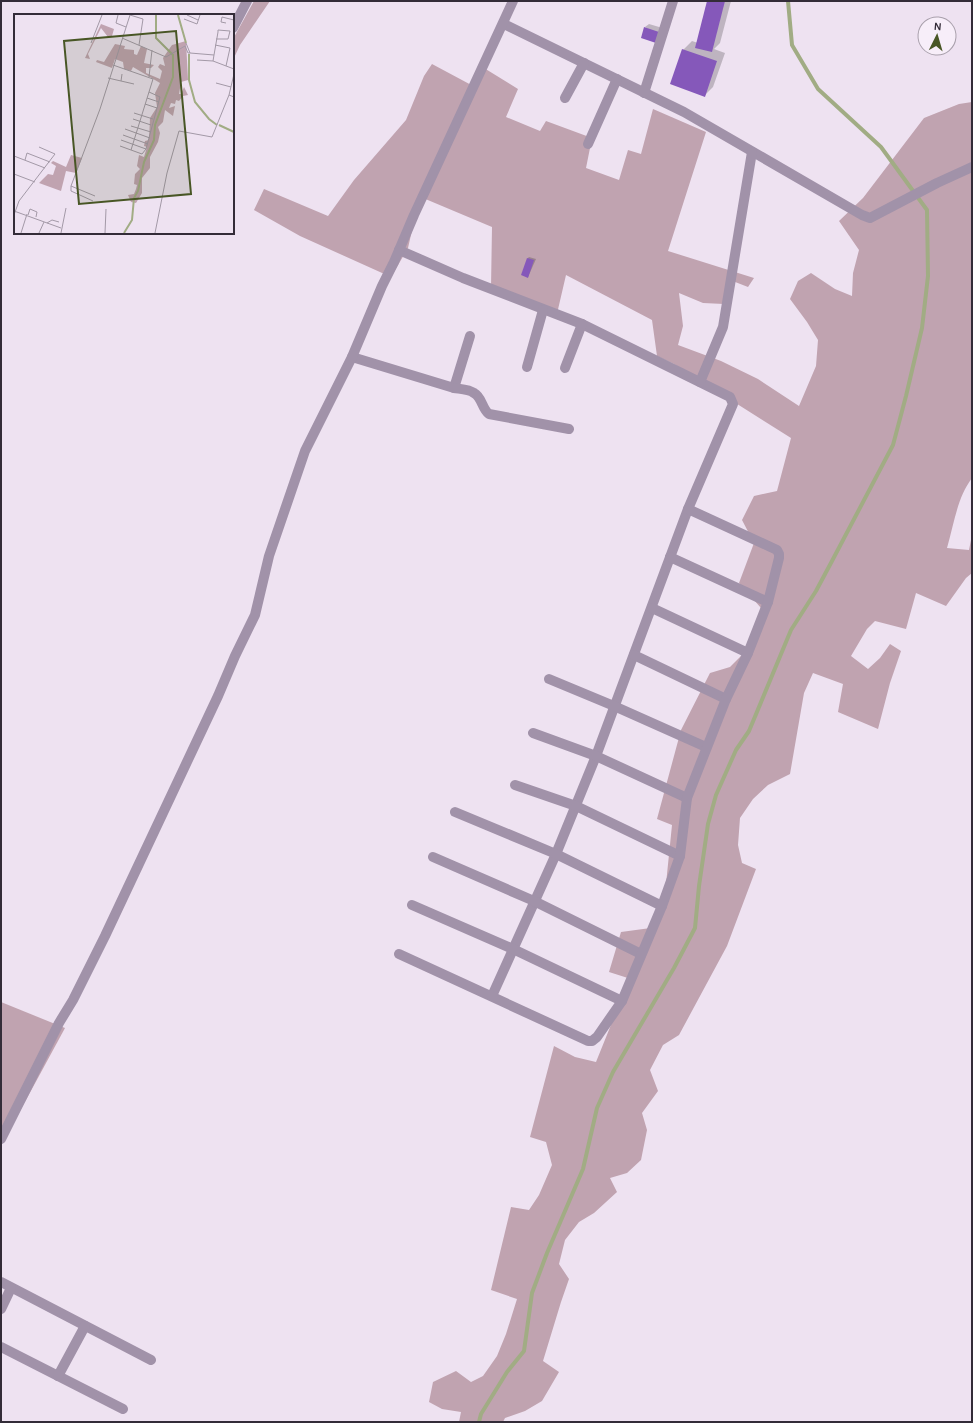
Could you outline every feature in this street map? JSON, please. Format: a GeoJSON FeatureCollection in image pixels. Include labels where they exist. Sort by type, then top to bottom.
{"type":"FeatureCollection","features":[{"type":"Feature","properties":{"kind":"street"},"geometry":{"type":"LineString","coordinates":[[234,26],[247,1]]}},
{"type":"Feature","properties":{"kind":"street"},"geometry":{"type":"LineString","coordinates":[[1,1139],[59,1023],[73,1000],[105,936],[218,696],[232,661],[255,615],[270,556],[305,451],[352,357],[414,215],[504,24],[513,1]]}},
{"type":"Feature","properties":{"kind":"street"},"geometry":{"type":"LineString","coordinates":[[644,93],[673,1]]}},
{"type":"Feature","properties":{"kind":"street"},"geometry":{"type":"LineString","coordinates":[[504,24],[684,112],[862,215],[870,218],[937,183],[972,167]]}},
{"type":"Feature","properties":{"kind":"street"},"geometry":{"type":"LineString","coordinates":[[565,98],[584,63]]}},
{"type":"Feature","properties":{"kind":"street"},"geometry":{"type":"LineString","coordinates":[[588,144],[617,79]]}},
{"type":"Feature","properties":{"kind":"street"},"geometry":{"type":"LineString","coordinates":[[700,382],[723,327],[752,152]]}},
{"type":"Feature","properties":{"kind":"street"},"geometry":{"type":"LineString","coordinates":[[399,250],[463,278],[582,324],[730,397],[733,404],[688,509],[652,608],[576,806],[492,996]]}},
{"type":"Feature","properties":{"kind":"street"},"geometry":{"type":"LineString","coordinates":[[527,367],[543,310]]}},
{"type":"Feature","properties":{"kind":"street"},"geometry":{"type":"LineString","coordinates":[[564,368],[582,324]]}},
{"type":"Feature","properties":{"kind":"street"},"geometry":{"type":"LineString","coordinates":[[454,388],[470,336]]}},
{"type":"Feature","properties":{"kind":"street"},"geometry":{"type":"LineString","coordinates":[[352,357],[454,388],[473,392],[478,396],[485,410],[490,414],[570,429]]}},
{"type":"Feature","properties":{"kind":"street"},"geometry":{"type":"LineString","coordinates":[[399,954],[590,1041],[597,1037],[622,1001],[662,906],[680,856],[687,798],[706,747],[726,699],[748,653],[768,602],[779,558],[778,552],[688,509]]}},
{"type":"Feature","properties":{"kind":"street"},"geometry":{"type":"LineString","coordinates":[[670,557],[768,602]]}},
{"type":"Feature","properties":{"kind":"street"},"geometry":{"type":"LineString","coordinates":[[652,608],[748,653]]}},
{"type":"Feature","properties":{"kind":"street"},"geometry":{"type":"LineString","coordinates":[[634,655],[726,699]]}},
{"type":"Feature","properties":{"kind":"street"},"geometry":{"type":"LineString","coordinates":[[549,679],[706,747]]}},
{"type":"Feature","properties":{"kind":"street"},"geometry":{"type":"LineString","coordinates":[[533,733],[596,756],[687,798]]}},
{"type":"Feature","properties":{"kind":"street"},"geometry":{"type":"LineString","coordinates":[[515,785],[576,806],[680,856]]}},
{"type":"Feature","properties":{"kind":"street"},"geometry":{"type":"LineString","coordinates":[[455,812],[556,854],[662,906]]}},
{"type":"Feature","properties":{"kind":"street"},"geometry":{"type":"LineString","coordinates":[[433,858],[534,901],[641,954]]}},
{"type":"Feature","properties":{"kind":"street"},"geometry":{"type":"LineString","coordinates":[[412,905],[513,949],[622,1001]]}},
{"type":"Feature","properties":{"kind":"street"},"geometry":{"type":"LineString","coordinates":[[1,1282],[151,1360]]}},
{"type":"Feature","properties":{"kind":"street"},"geometry":{"type":"LineString","coordinates":[[1,1309],[11,1288]]}},
{"type":"Feature","properties":{"kind":"street"},"geometry":{"type":"LineString","coordinates":[[58,1376],[84,1326]]}},
{"type":"Feature","properties":{"kind":"street"},"geometry":{"type":"LineString","coordinates":[[1,1347],[123,1409]]}},
{"type":"Feature","properties":{"kind":"shaded area"},"geometry":{"type":"Polygon","coordinates":[[[254,1],[270,1],[240,45],[234,58],[234,37],[254,1]]]}},
{"type":"Feature","properties":{"kind":"shaded area"},"geometry":{"type":"Polygon","coordinates":[[[432,64],[475,87],[484,68],[518,89],[506,117],[540,131],[546,121],[592,138],[586,168],[619,180],[628,150],[641,154],[653,109],[706,132],[668,251],[754,278],[748,287],[730,280],[724,304],[703,303],[679,293],[683,326],[678,345],[721,361],[758,379],[799,406],[816,366],[818,340],[790,299],[798,281],[811,273],[835,289],[852,296],[853,273],[859,250],[839,221],[863,198],[924,118],[959,104],[972,102],[972,478],[959,503],[947,548],[969,550],[972,535],[972,573],[966,578],[946,606],[916,593],[906,629],[875,621],[867,629],[851,656],[868,669],[880,658],[890,644],[901,651],[890,683],[878,729],[838,712],[843,684],[813,673],[804,693],[790,774],[768,785],[753,799],[740,818],[738,845],[742,863],[756,869],[727,946],[679,1035],[663,1045],[650,1070],[658,1091],[642,1113],[647,1130],[641,1160],[627,1173],[610,1178],[617,1192],[594,1213],[579,1222],[565,1240],[559,1264],[569,1279],[543,1361],[559,1372],[542,1401],[525,1411],[505,1418],[503,1422],[459,1422],[461,1412],[442,1409],[429,1402],[433,1382],[456,1371],[471,1382],[483,1376],[497,1356],[506,1334],[517,1299],[491,1290],[511,1207],[529,1210],[539,1195],[552,1165],[546,1142],[530,1137],[554,1046],[575,1057],[596,1062],[631,979],[609,972],[621,932],[658,927],[666,884],[672,825],[657,819],[681,730],[710,673],[730,667],[752,645],[761,608],[739,583],[754,543],[742,520],[754,496],[777,491],[791,438],[674,364],[657,356],[652,320],[566,275],[556,318],[491,288],[492,227],[423,198],[415,217],[408,248],[391,277],[300,236],[254,210],[264,189],[328,216],[354,180],[406,120],[424,76],[432,64]]]}},
{"type":"Feature","properties":{"kind":"shaded area"},"geometry":{"type":"Polygon","coordinates":[[[1,1002],[65,1028],[1,1146],[1,1002]]]}},
{"type":"Feature","properties":{"kind":"building"},"geometry":{"type":"Polygon","coordinates":[[[707,1],[725,1],[712,52],[695,48],[707,1]]]}},
{"type":"Feature","properties":{"kind":"building"},"geometry":{"type":"Polygon","coordinates":[[[644,27],[662,33],[659,44],[641,38],[644,27]]]}},
{"type":"Feature","properties":{"kind":"building"},"geometry":{"type":"Polygon","coordinates":[[[682,49],[717,61],[705,97],[670,84],[682,49]]]}},
{"type":"Feature","properties":{"kind":"building"},"geometry":{"type":"Polygon","coordinates":[[[527,258],[534,260],[528,278],[521,275],[527,258]]]}},
{"type":"Feature","properties":{"kind":"waterway"},"geometry":{"type":"LineString","coordinates":[[479,1422],[481,1414],[507,1372],[524,1351],[532,1293],[547,1253],[583,1169],[597,1108],[613,1072],[674,968],[695,928],[699,886],[708,824],[716,795],[736,750],[749,731],[791,630],[816,591],[893,445],[922,328],[928,276],[927,210],[881,147],[818,89],[792,45],[788,1]]}}]}
